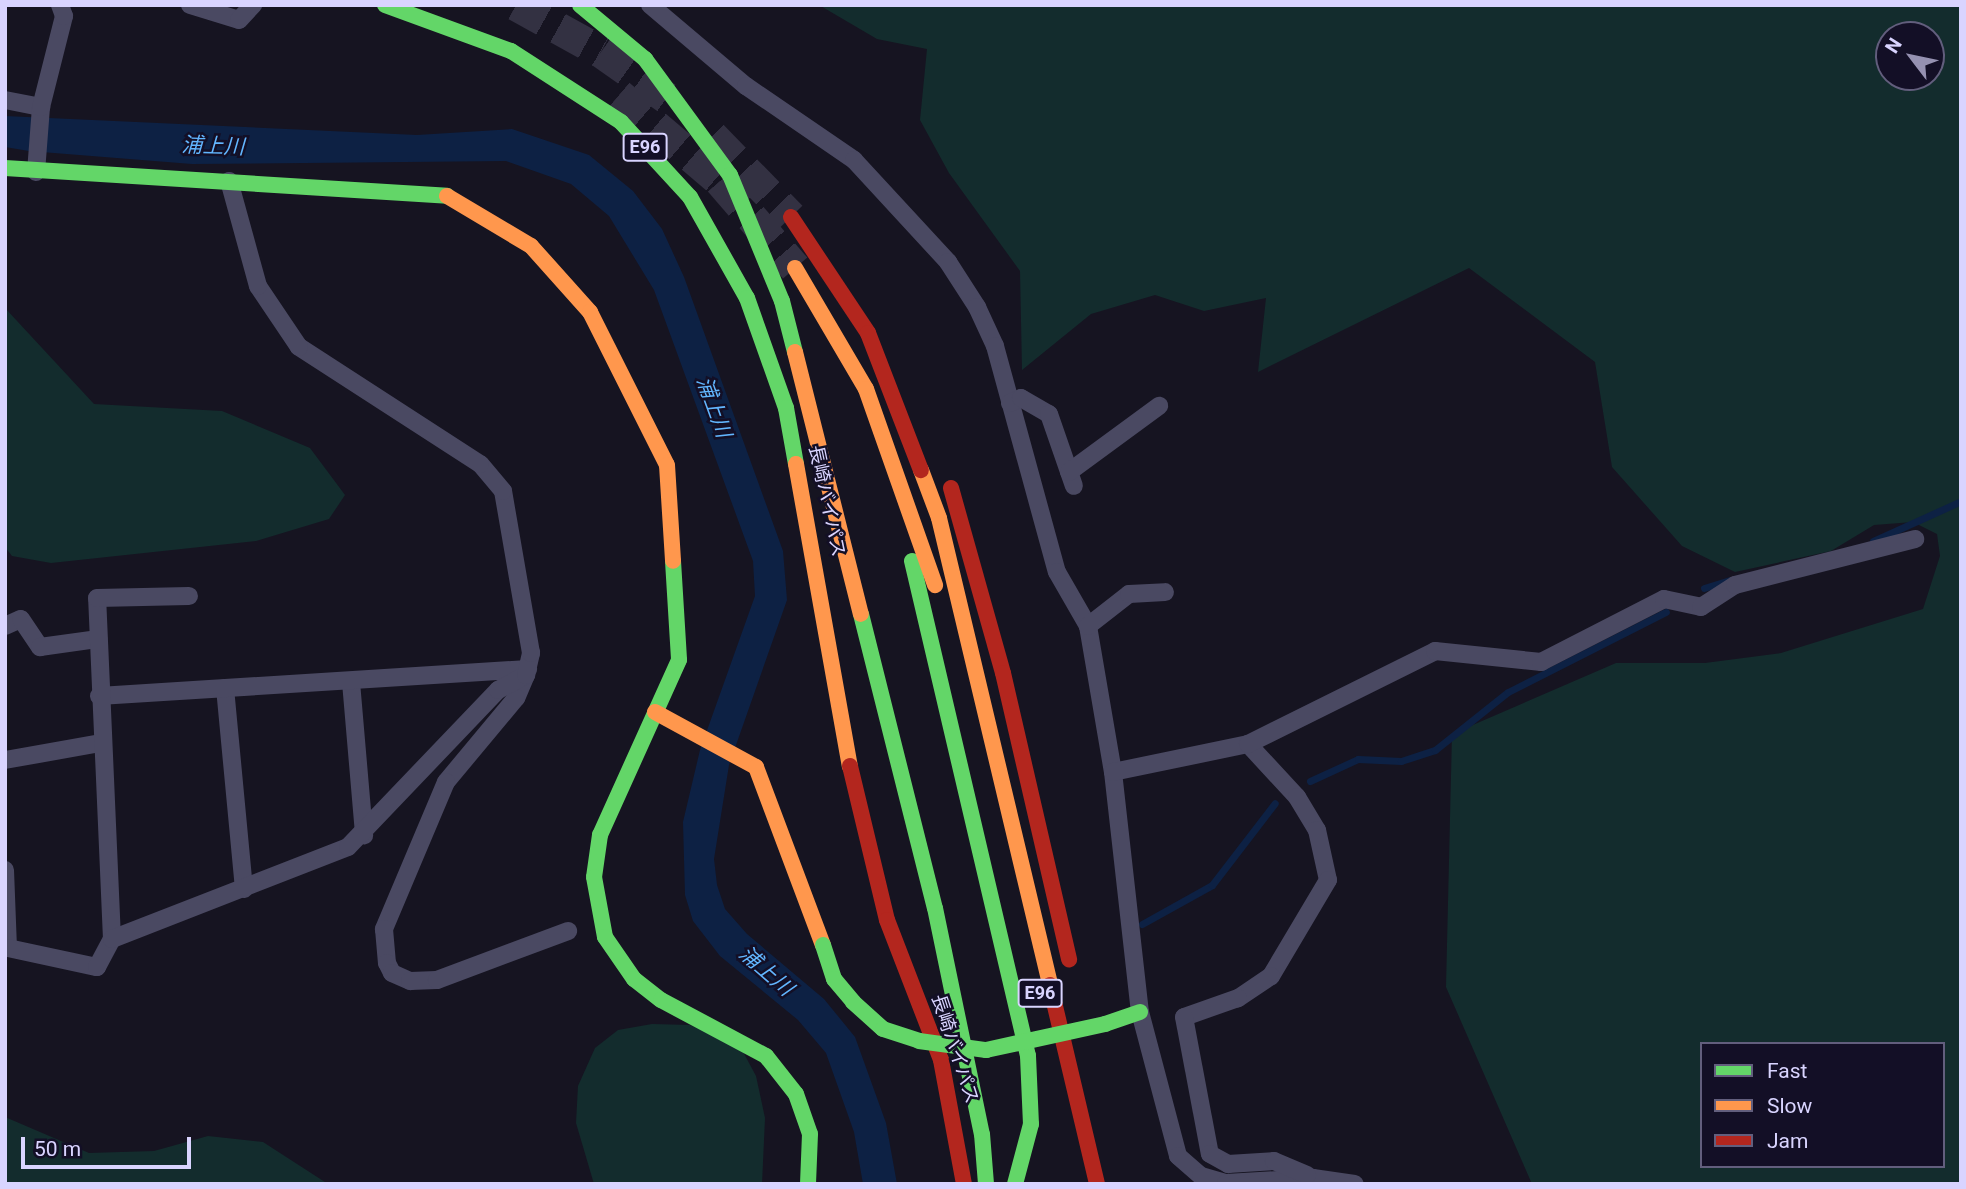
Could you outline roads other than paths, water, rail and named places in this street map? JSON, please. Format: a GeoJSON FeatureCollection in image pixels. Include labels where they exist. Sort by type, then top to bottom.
{"type":"FeatureCollection","features":[{"type":"Feature","properties":{"kind":"main road","name":"長崎バイパス"},"geometry":{"type":"LineString","coordinates":[[385,5],[511,51],[621,122],[690,197],[747,298],[786,408],[861,824],[887,920],[941,1060],[964,1184]]}},
{"type":"Feature","properties":{"kind":"main road","name":"長崎バイパス"},"geometry":{"type":"LineString","coordinates":[[580,5],[645,59],[698,125],[730,175],[782,301],[935,908],[982,1134],[986,1184]]}},
{"type":"Feature","properties":{"kind":"main road"},"geometry":{"type":"LineString","coordinates":[[509,30],[528,39]]}},
{"type":"Feature","properties":{"kind":"main road"},"geometry":{"type":"LineString","coordinates":[[5,168],[36,165],[229,181],[439,191],[531,246],[590,312],[667,465],[679,660],[600,835],[594,877],[605,937],[634,979],[661,1000],[766,1056],[796,1094],[810,1134],[808,1184]]}},
{"type":"Feature","properties":{"kind":"main road","name":"E96"},"geometry":{"type":"LineString","coordinates":[[791,217],[868,333],[939,518],[1097,1184]]}},
{"type":"Feature","properties":{"kind":"main road","name":"E96"},"geometry":{"type":"LineString","coordinates":[[795,268],[844,343],[885,440],[965,690],[1084,1184]]}},
{"type":"Feature","properties":{"kind":"main road"},"geometry":{"type":"LineString","coordinates":[[868,333],[927,432]]}},
{"type":"Feature","properties":{"kind":"main road"},"geometry":{"type":"LineString","coordinates":[[885,440],[1028,1056],[1031,1124],[1015,1184]]}},
{"type":"Feature","properties":{"kind":"main road"},"geometry":{"type":"LineString","coordinates":[[943,468],[1000,661],[1074,985]]}},
{"type":"Feature","properties":{"kind":"main road"},"geometry":{"type":"LineString","coordinates":[[655,712],[746,757],[771,799],[834,979],[853,1002],[883,1029],[919,1041],[986,1050],[1105,1024],[1140,1012]]}},
{"type":"Feature","properties":{"kind":"main road"},"geometry":{"type":"LineString","coordinates":[[1079,1011],[1087,1049]]}},
{"type":"Feature","properties":{"kind":"street"},"geometry":{"type":"LineString","coordinates":[[36,165],[41,107],[64,16],[60,5]]}},
{"type":"Feature","properties":{"kind":"street"},"geometry":{"type":"LineString","coordinates":[[190,5],[239,20],[253,5]]}},
{"type":"Feature","properties":{"kind":"street"},"geometry":{"type":"LineString","coordinates":[[650,5],[746,86],[854,160],[948,262],[977,307],[1010,403],[1058,572],[1088,626],[1113,772],[1140,1012],[1173,1146],[1186,1164],[1226,1183],[1313,1178],[1355,1184]]}},
{"type":"Feature","properties":{"kind":"street"},"geometry":{"type":"LineString","coordinates":[[5,100],[41,107]]}},
{"type":"Feature","properties":{"kind":"street"},"geometry":{"type":"LineString","coordinates":[[229,181],[258,286],[299,347],[480,464],[503,491],[518,555],[527,672],[516,698],[446,782],[384,929],[387,963],[392,973],[410,981],[437,980],[568,932]]}},
{"type":"Feature","properties":{"kind":"street"},"geometry":{"type":"LineString","coordinates":[[1010,403],[1021,398],[1049,414],[1072,479],[1158,406]]}},
{"type":"Feature","properties":{"kind":"street"},"geometry":{"type":"LineString","coordinates":[[1113,772],[1248,744],[1435,651],[1541,662],[1664,598],[1701,607],[1735,585],[1915,539]]}},
{"type":"Feature","properties":{"kind":"street"},"geometry":{"type":"LineString","coordinates":[[1088,626],[1129,594],[1165,592]]}},
{"type":"Feature","properties":{"kind":"street"},"geometry":{"type":"LineString","coordinates":[[5,870],[8,948],[97,967],[112,939],[100,743],[97,598],[189,596]]}},
{"type":"Feature","properties":{"kind":"street"},"geometry":{"type":"LineString","coordinates":[[5,626],[21,619],[40,647],[98,639]]}},
{"type":"Feature","properties":{"kind":"street"},"geometry":{"type":"LineString","coordinates":[[99,696],[527,672]]}},
{"type":"Feature","properties":{"kind":"street"},"geometry":{"type":"LineString","coordinates":[[112,939],[244,890],[363,835],[498,690],[527,672]]}},
{"type":"Feature","properties":{"kind":"street"},"geometry":{"type":"LineString","coordinates":[[351,682],[363,835]]}},
{"type":"Feature","properties":{"kind":"street"},"geometry":{"type":"LineString","coordinates":[[225,688],[244,890]]}},
{"type":"Feature","properties":{"kind":"street"},"geometry":{"type":"LineString","coordinates":[[5,760],[100,743]]}},
{"type":"Feature","properties":{"kind":"street"},"geometry":{"type":"LineString","coordinates":[[1248,744],[1297,797],[1317,830],[1328,880],[1271,976],[1238,998],[1184,1017],[1210,1154],[1228,1164],[1274,1161],[1313,1178]]}},
{"type":"Feature","properties":{"kind":"water","name":"浦上川"},"geometry":{"type":"Polygon","coordinates":[[[5,116],[417,135],[512,129],[589,155],[633,191],[662,229],[684,277],[783,551],[787,600],[729,765],[714,859],[717,885],[725,909],[747,934],[824,999],[855,1037],[886,1123],[897,1184],[863,1184],[854,1132],[826,1053],[798,1020],[720,956],[693,921],[685,895],[683,822],[700,750],[755,596],[753,561],[654,290],[609,216],[571,184],[506,161],[192,164],[29,151],[5,147],[5,116]]]}},
{"type":"Feature","properties":{"kind":"waterway"},"geometry":{"type":"LineString","coordinates":[[1873,541],[1961,501]]}},
{"type":"Feature","properties":{"kind":"waterway"},"geometry":{"type":"LineString","coordinates":[[1704,588],[1730,580]]}},
{"type":"Feature","properties":{"kind":"waterway"},"geometry":{"type":"LineString","coordinates":[[1310,781],[1358,759],[1401,761],[1435,750],[1508,692],[1666,612]]}},
{"type":"Feature","properties":{"kind":"waterway"},"geometry":{"type":"LineString","coordinates":[[1142,924],[1212,885],[1275,803]]}},
{"type":"Feature","properties":{"kind":"tunnel"},"geometry":{"type":"LineString","coordinates":[[516,5],[601,52],[675,104]]}},
{"type":"Feature","properties":{"kind":"tunnel"},"geometry":{"type":"LineString","coordinates":[[619,95],[720,181],[795,268]]}},
{"type":"Feature","properties":{"kind":"tunnel"},"geometry":{"type":"LineString","coordinates":[[712,136],[791,217]]}}]}
